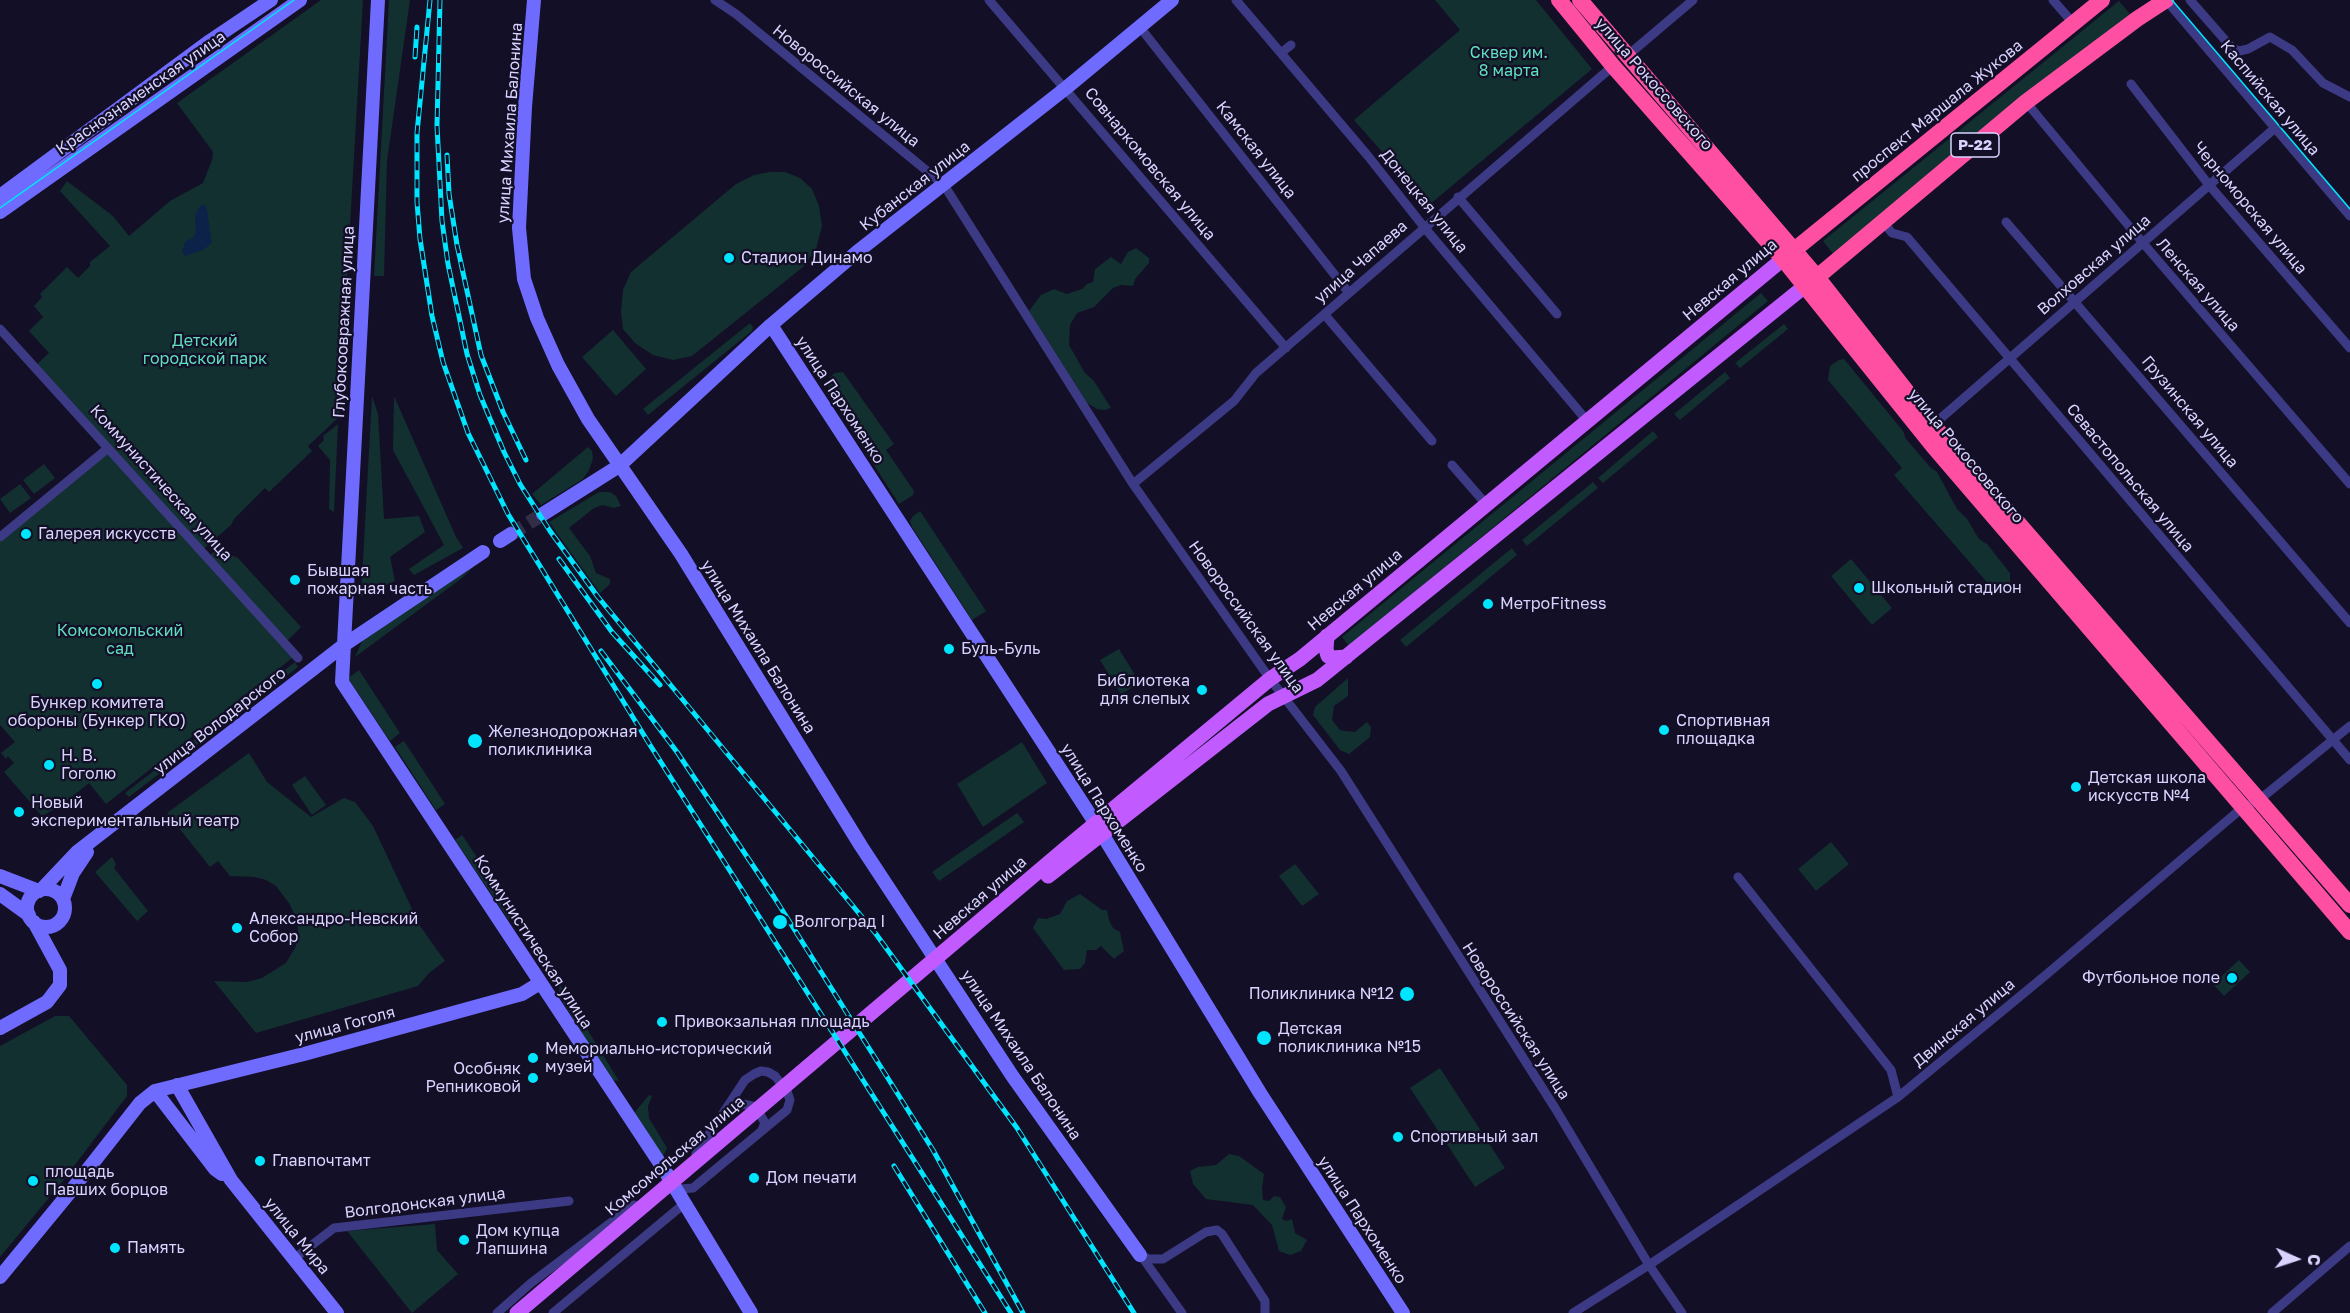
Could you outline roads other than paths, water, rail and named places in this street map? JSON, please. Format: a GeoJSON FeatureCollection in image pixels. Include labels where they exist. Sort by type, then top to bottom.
{"type":"FeatureCollection","features":[{"type":"Feature","properties":{"kind":"highway","name":"улица Рокоссовского"},"geometry":{"type":"LineString","coordinates":[[1558,0],[1613,66],[1789,254]]}},
{"type":"Feature","properties":{"kind":"highway","name":"улица Рокоссовского"},"geometry":{"type":"LineString","coordinates":[[1581,0],[1811,281],[1933,425],[2350,905]]}},
{"type":"Feature","properties":{"kind":"highway","name":"проспект Маршала Жукова"},"geometry":{"type":"LineString","coordinates":[[1789,254],[2102,0]]}},
{"type":"Feature","properties":{"kind":"highway","name":"Р-22"},"geometry":{"type":"LineString","coordinates":[[1811,281],[2143,8],[2166,0]]}},
{"type":"Feature","properties":{"kind":"highway","name":"улица Рокоссовского"},"geometry":{"type":"LineString","coordinates":[[1811,281],[1933,446],[2350,932]]}},
{"type":"Feature","properties":{"kind":"main road","name":"Невская улица"},"geometry":{"type":"LineString","coordinates":[[1099,829],[1270,679],[1300,659],[1789,254]]}},
{"type":"Feature","properties":{"kind":"main road","name":"Невская улица"},"geometry":{"type":"LineString","coordinates":[[941,960],[1099,829],[1283,695],[1317,680],[1811,281]]}},
{"type":"Feature","properties":{"kind":"main road"},"geometry":{"type":"LineString","coordinates":[[1327,636],[1328,656],[1346,657]]}},
{"type":"Feature","properties":{"kind":"main road","name":"Комсомольская улица"},"geometry":{"type":"LineString","coordinates":[[518,1313],[941,960]]}},
{"type":"Feature","properties":{"kind":"main road","name":"Комсомольская улица"},"geometry":{"type":"LineString","coordinates":[[534,1313],[941,960]]}},
{"type":"Feature","properties":{"kind":"street","name":"Краснознаменская улица"},"geometry":{"type":"LineString","coordinates":[[0,196],[210,41],[271,0]]}},
{"type":"Feature","properties":{"kind":"street","name":"Краснознаменская улица"},"geometry":{"type":"LineString","coordinates":[[0,212],[300,0]]}},
{"type":"Feature","properties":{"kind":"street","name":"Глубокоовражная улица"},"geometry":{"type":"LineString","coordinates":[[344,645],[378,0]]}},
{"type":"Feature","properties":{"kind":"street","name":"улица Михаила Балонина"},"geometry":{"type":"LineString","coordinates":[[534,0],[519,220],[524,279],[537,318],[558,365],[588,419],[681,554],[861,846],[1013,1077],[1140,1255]]}},
{"type":"Feature","properties":{"kind":"street","name":"Новороссийская улица"},"geometry":{"type":"LineString","coordinates":[[716,0],[944,185],[1133,484],[1270,679],[1341,771],[1555,1108],[1649,1265],[1682,1313]]}},
{"type":"Feature","properties":{"kind":"street","name":"Совнаркомовская улица"},"geometry":{"type":"LineString","coordinates":[[988,0],[1066,88],[1286,348]]}},
{"type":"Feature","properties":{"kind":"street","name":"Кубанская улица"},"geometry":{"type":"LineString","coordinates":[[543,514],[619,466],[771,324],[857,252],[1066,88],[1172,0]]}},
{"type":"Feature","properties":{"kind":"street","name":"Донецкая улица"},"geometry":{"type":"LineString","coordinates":[[1236,0],[1588,422]]}},
{"type":"Feature","properties":{"kind":"street"},"geometry":{"type":"LineString","coordinates":[[1627,56],[1693,0]]}},
{"type":"Feature","properties":{"kind":"street"},"geometry":{"type":"LineString","coordinates":[[2053,0],[2073,23]]}},
{"type":"Feature","properties":{"kind":"street","name":"Каспийская улица"},"geometry":{"type":"LineString","coordinates":[[2166,0],[2350,216]]}},
{"type":"Feature","properties":{"kind":"street"},"geometry":{"type":"LineString","coordinates":[[2190,0],[2232,48],[2239,51],[2248,49],[2270,37],[2292,50],[2323,83],[2350,97]]}},
{"type":"Feature","properties":{"kind":"street","name":"Камская улица"},"geometry":{"type":"LineString","coordinates":[[1139,26],[1349,293]]}},
{"type":"Feature","properties":{"kind":"street"},"geometry":{"type":"LineString","coordinates":[[1281,53],[1291,45]]}},
{"type":"Feature","properties":{"kind":"street","name":"улица Чапаева"},"geometry":{"type":"LineString","coordinates":[[1133,484],[1234,401],[1256,373],[1613,66]]}},
{"type":"Feature","properties":{"kind":"street","name":"Черноморская улица"},"geometry":{"type":"LineString","coordinates":[[2131,84],[2209,185],[2350,348]]}},
{"type":"Feature","properties":{"kind":"street","name":"Ленская улица"},"geometry":{"type":"LineString","coordinates":[[2026,102],[2143,243],[2350,484]]}},
{"type":"Feature","properties":{"kind":"street","name":"Волховская улица"},"geometry":{"type":"LineString","coordinates":[[1933,425],[2275,128]]}},
{"type":"Feature","properties":{"kind":"street"},"geometry":{"type":"LineString","coordinates":[[1458,197],[1557,314]]}},
{"type":"Feature","properties":{"kind":"street","name":"Севастопольская улица"},"geometry":{"type":"LineString","coordinates":[[1883,222],[1892,233],[1907,237],[2350,760]]}},
{"type":"Feature","properties":{"kind":"street","name":"Грузинская улица"},"geometry":{"type":"LineString","coordinates":[[2007,222],[2350,623]]}},
{"type":"Feature","properties":{"kind":"street"},"geometry":{"type":"LineString","coordinates":[[1325,315],[1432,441]]}},
{"type":"Feature","properties":{"kind":"street","name":"улица Пархоменко"},"geometry":{"type":"LineString","coordinates":[[771,324],[1099,829],[1260,1093],[1402,1313]]}},
{"type":"Feature","properties":{"kind":"street","name":"Коммунистическая улица"},"geometry":{"type":"LineString","coordinates":[[0,329],[298,658]]}},
{"type":"Feature","properties":{"kind":"street"},"geometry":{"type":"LineString","coordinates":[[0,537],[107,449]]}},
{"type":"Feature","properties":{"kind":"street"},"geometry":{"type":"LineString","coordinates":[[1452,465],[1486,504]]}},
{"type":"Feature","properties":{"kind":"street","name":"улица Володарского"},"geometry":{"type":"LineString","coordinates":[[116,823],[344,645],[483,552]]}},
{"type":"Feature","properties":{"kind":"street","name":"Коммунистическая улица"},"geometry":{"type":"LineString","coordinates":[[344,645],[342,681],[673,1183],[751,1313]]}},
{"type":"Feature","properties":{"kind":"street","name":"Двинская улица"},"geometry":{"type":"LineString","coordinates":[[1573,1313],[1649,1265],[1898,1097],[2242,808],[2259,800],[2350,726]]}},
{"type":"Feature","properties":{"kind":"street"},"geometry":{"type":"LineString","coordinates":[[0,1028],[47,1002],[58,989],[61,980],[60,970],[31,919],[29,901],[77,852],[116,823]]}},
{"type":"Feature","properties":{"kind":"street"},"geometry":{"type":"LineString","coordinates":[[0,894],[43,926],[56,924],[64,914],[63,899],[81,859],[116,823]]}},
{"type":"Feature","properties":{"kind":"street"},"geometry":{"type":"LineString","coordinates":[[0,876],[40,890],[52,890],[63,899]]}},
{"type":"Feature","properties":{"kind":"street"},"geometry":{"type":"LineString","coordinates":[[1738,877],[1891,1070],[1898,1097]]}},
{"type":"Feature","properties":{"kind":"street","name":"улица Гоголя"},"geometry":{"type":"LineString","coordinates":[[155,1091],[304,1054],[522,994],[540,982]]}},
{"type":"Feature","properties":{"kind":"street"},"geometry":{"type":"LineString","coordinates":[[497,1313],[531,1282],[593,1234],[673,1183],[700,1150],[749,1076],[768,1071],[782,1084],[787,1091],[790,1105],[787,1110],[693,1188],[687,1205],[553,1313]]}},
{"type":"Feature","properties":{"kind":"street","name":"улица Мира"},"geometry":{"type":"LineString","coordinates":[[177,1085],[231,1180],[337,1313]]}},
{"type":"Feature","properties":{"kind":"street"},"geometry":{"type":"LineString","coordinates":[[0,1277],[140,1103],[155,1091]]}},
{"type":"Feature","properties":{"kind":"street","name":"улица Мира"},"geometry":{"type":"LineString","coordinates":[[155,1091],[215,1169],[231,1180]]}},
{"type":"Feature","properties":{"kind":"street"},"geometry":{"type":"LineString","coordinates":[[723,1114],[743,1104],[756,1107],[765,1123],[762,1130]]}},
{"type":"Feature","properties":{"kind":"street"},"geometry":{"type":"LineString","coordinates":[[673,1183],[681,1189],[693,1188]]}},
{"type":"Feature","properties":{"kind":"street","name":"Волгодонская улица"},"geometry":{"type":"LineString","coordinates":[[295,1258],[334,1228],[570,1201]]}},
{"type":"Feature","properties":{"kind":"street"},"geometry":{"type":"LineString","coordinates":[[1140,1255],[1149,1259],[1163,1258],[1206,1232],[1217,1230],[1222,1234],[1265,1301],[1265,1313]]}},
{"type":"Feature","properties":{"kind":"street"},"geometry":{"type":"LineString","coordinates":[[2272,1313],[2350,1246]]}},
{"type":"Feature","properties":{"kind":"street"},"geometry":{"type":"LineString","coordinates":[[1140,1255],[1182,1313]]}},
{"type":"Feature","properties":{"kind":"water"},"geometry":{"type":"Polygon","coordinates":[[[206,205],[212,243],[203,250],[185,256],[182,251],[185,242],[194,237],[196,231],[195,215],[200,206],[206,205]]]}},
{"type":"Feature","properties":{"kind":"tunnel"},"geometry":{"type":"LineString","coordinates":[[511,534],[543,514]]}},
{"type":"Feature","properties":{"kind":"tram line"},"geometry":{"type":"LineString","coordinates":[[0,208],[294,0]]}},
{"type":"Feature","properties":{"kind":"tram line"},"geometry":{"type":"LineString","coordinates":[[2172,0],[2350,209]]}},
{"type":"Feature","properties":{"kind":"railway"},"geometry":{"type":"LineString","coordinates":[[430,0],[417,133],[417,202],[420,239],[432,316],[443,362],[468,433],[508,514],[650,745],[1011,1313]]}},
{"type":"Feature","properties":{"kind":"railway"},"geometry":{"type":"LineString","coordinates":[[440,0],[437,126],[442,221],[448,264],[467,354],[480,395],[520,484],[550,531],[598,597],[876,934],[1017,1128],[1134,1313]]}},
{"type":"Feature","properties":{"kind":"railway"},"geometry":{"type":"LineString","coordinates":[[415,57],[417,27]]}},
{"type":"Feature","properties":{"kind":"railway"},"geometry":{"type":"LineString","coordinates":[[447,155],[449,194],[457,245],[481,355],[503,412],[526,460]]}},
{"type":"Feature","properties":{"kind":"railway"},"geometry":{"type":"LineString","coordinates":[[559,559],[612,632],[660,685]]}},
{"type":"Feature","properties":{"kind":"railway"},"geometry":{"type":"LineString","coordinates":[[601,651],[677,752],[774,897],[933,1150],[1023,1313]]}},
{"type":"Feature","properties":{"kind":"railway"},"geometry":{"type":"LineString","coordinates":[[894,1166],[985,1313]]}},
{"type":"Feature","properties":{"kind":"place","name":"Стадион Динамо"},"geometry":{"type":"Point","coordinates":[729,258]}},
{"type":"Feature","properties":{"kind":"place","name":"Галерея искусств"},"geometry":{"type":"Point","coordinates":[26,534]}},
{"type":"Feature","properties":{"kind":"place","name":"Бывшая пожарная часть"},"geometry":{"type":"Point","coordinates":[295,580]}},
{"type":"Feature","properties":{"kind":"place","name":"Школьный стадион"},"geometry":{"type":"Point","coordinates":[1859,588]}},
{"type":"Feature","properties":{"kind":"place","name":"МетроFitness"},"geometry":{"type":"Point","coordinates":[1488,604]}},
{"type":"Feature","properties":{"kind":"place","name":"Буль-Буль"},"geometry":{"type":"Point","coordinates":[949,649]}},
{"type":"Feature","properties":{"kind":"place","name":"Бункер комитета обороны (Бункер ГКО)"},"geometry":{"type":"Point","coordinates":[97,684]}},
{"type":"Feature","properties":{"kind":"place","name":"Библиотека для слепых"},"geometry":{"type":"Point","coordinates":[1202,690]}},
{"type":"Feature","properties":{"kind":"place","name":"Спортивная площадка"},"geometry":{"type":"Point","coordinates":[1664,730]}},
{"type":"Feature","properties":{"kind":"place","name":"Железнодорожная поликлиника"},"geometry":{"type":"Point","coordinates":[475,741]}},
{"type":"Feature","properties":{"kind":"place","name":"Н. В. Гоголю"},"geometry":{"type":"Point","coordinates":[49,765]}},
{"type":"Feature","properties":{"kind":"place","name":"Детская школа искусств №4"},"geometry":{"type":"Point","coordinates":[2076,787]}},
{"type":"Feature","properties":{"kind":"place","name":"Новый экспериментальный театр"},"geometry":{"type":"Point","coordinates":[19,812]}},
{"type":"Feature","properties":{"kind":"place","name":"Волгоград I"},"geometry":{"type":"Point","coordinates":[780,922]}},
{"type":"Feature","properties":{"kind":"place","name":"Александро-Невский Собор"},"geometry":{"type":"Point","coordinates":[237,928]}},
{"type":"Feature","properties":{"kind":"place","name":"Футбольное поле"},"geometry":{"type":"Point","coordinates":[2232,978]}},
{"type":"Feature","properties":{"kind":"place","name":"Поликлиника №12"},"geometry":{"type":"Point","coordinates":[1407,994]}},
{"type":"Feature","properties":{"kind":"place","name":"Привокзальная площадь"},"geometry":{"type":"Point","coordinates":[662,1022]}},
{"type":"Feature","properties":{"kind":"place","name":"Детская поликлиника №15"},"geometry":{"type":"Point","coordinates":[1264,1038]}},
{"type":"Feature","properties":{"kind":"place","name":"Мемориально-исторический музей"},"geometry":{"type":"Point","coordinates":[533,1058]}},
{"type":"Feature","properties":{"kind":"place","name":"Особняк Репниковой"},"geometry":{"type":"Point","coordinates":[533,1078]}},
{"type":"Feature","properties":{"kind":"place","name":"Спортивный зал"},"geometry":{"type":"Point","coordinates":[1398,1137]}},
{"type":"Feature","properties":{"kind":"place","name":"Главпочтамт"},"geometry":{"type":"Point","coordinates":[260,1161]}},
{"type":"Feature","properties":{"kind":"place","name":"Дом печати"},"geometry":{"type":"Point","coordinates":[754,1178]}},
{"type":"Feature","properties":{"kind":"place","name":"площадь Павших борцов"},"geometry":{"type":"Point","coordinates":[33,1181]}},
{"type":"Feature","properties":{"kind":"place","name":"Дом купца Лапшина"},"geometry":{"type":"Point","coordinates":[464,1240]}},
{"type":"Feature","properties":{"kind":"place","name":"Память"},"geometry":{"type":"Point","coordinates":[115,1248]}},
{"type":"Feature","properties":{"kind":"park label","name":"Сквер им. 8 марта"},"geometry":{"type":"Point","coordinates":[1509,62]}},
{"type":"Feature","properties":{"kind":"park label","name":"Детский городской парк"},"geometry":{"type":"Point","coordinates":[205,350]}},
{"type":"Feature","properties":{"kind":"park label","name":"Комсомольский сад"},"geometry":{"type":"Point","coordinates":[120,640]}}]}
